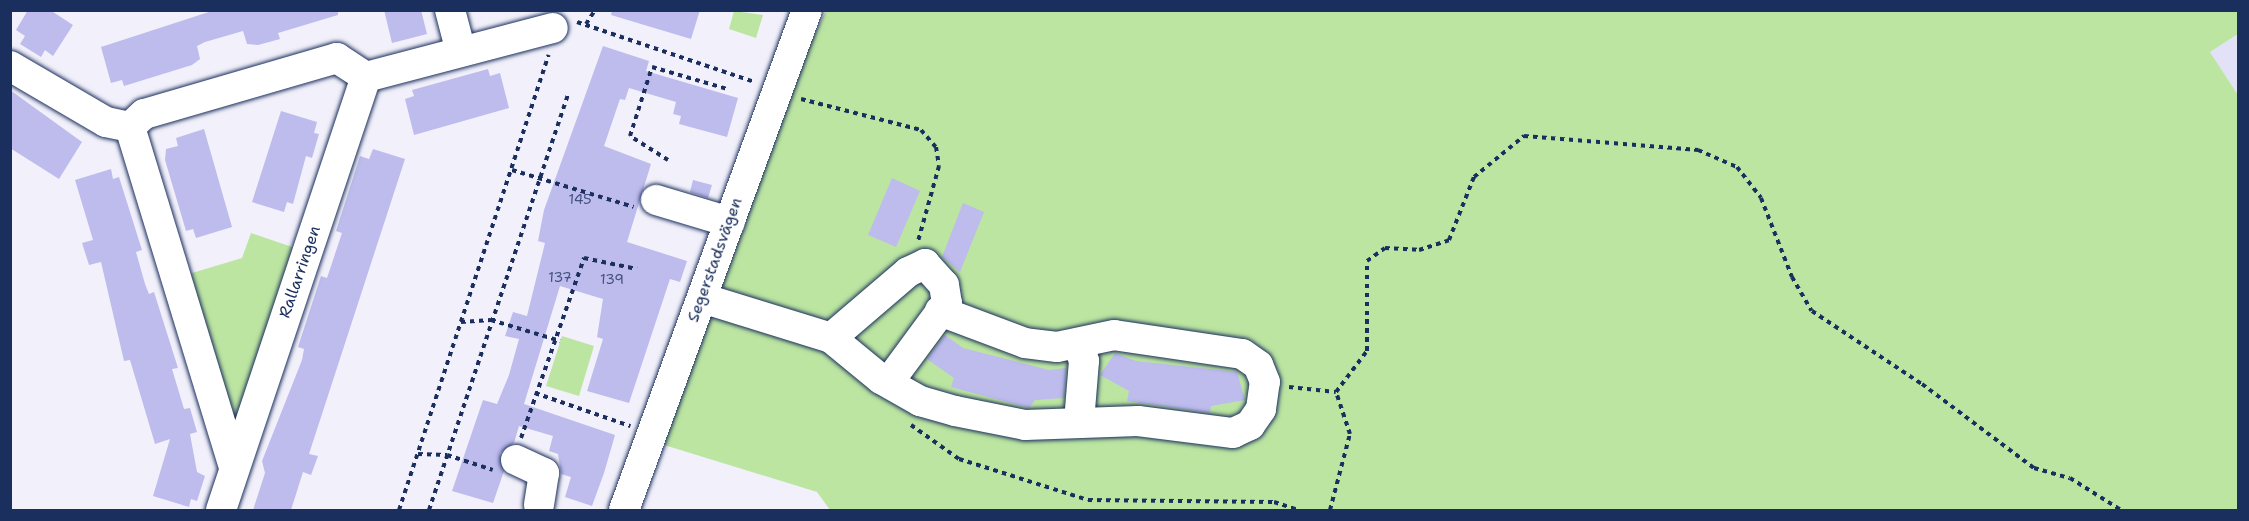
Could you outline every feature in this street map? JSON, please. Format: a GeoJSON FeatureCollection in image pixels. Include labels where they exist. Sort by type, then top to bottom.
{"type":"FeatureCollection","features":[{"type":"Feature","properties":{"kind":"street"},"geometry":{"type":"LineString","coordinates":[[450,10],[461,52]]}},
{"type":"Feature","properties":{"kind":"street","name":"Segerstadsvägen"},"geometry":{"type":"LineString","coordinates":[[624,510],[807,10]]}},
{"type":"Feature","properties":{"kind":"street"},"geometry":{"type":"LineString","coordinates":[[130,127],[144,114],[337,58],[366,77],[461,52],[557,36]]}},
{"type":"Feature","properties":{"kind":"street"},"geometry":{"type":"LineString","coordinates":[[10,66],[106,122],[130,127]]}},
{"type":"Feature","properties":{"kind":"street","name":"Rallarringen"},"geometry":{"type":"LineString","coordinates":[[221,510],[366,77]]}},
{"type":"Feature","properties":{"kind":"street"},"geometry":{"type":"LineString","coordinates":[[130,127],[234,467]]}},
{"type":"Feature","properties":{"kind":"street"},"geometry":{"type":"LineString","coordinates":[[650,205],[730,222]]}},
{"type":"Feature","properties":{"kind":"street"},"geometry":{"type":"LineString","coordinates":[[831,338],[914,269],[925,264],[944,285],[947,303],[888,383]]}},
{"type":"Feature","properties":{"kind":"street"},"geometry":{"type":"LineString","coordinates":[[702,298],[831,338],[888,383],[955,411],[1025,425],[1138,420],[1233,433],[1250,425],[1261,409],[1265,381],[1258,365],[1242,354],[1114,335],[1078,345],[1025,343],[940,312]]}},
{"type":"Feature","properties":{"kind":"street"},"geometry":{"type":"LineString","coordinates":[[1078,345],[1084,361],[1079,422]]}},
{"type":"Feature","properties":{"kind":"street"},"geometry":{"type":"LineString","coordinates":[[516,460],[544,473],[545,509]]}},
{"type":"Feature","properties":{"kind":"path"},"geometry":{"type":"LineString","coordinates":[[586,24],[595,10]]}},
{"type":"Feature","properties":{"kind":"path"},"geometry":{"type":"LineString","coordinates":[[399,510],[557,36],[573,21],[776,90],[921,130],[936,147],[939,166],[914,269]]}},
{"type":"Feature","properties":{"kind":"path"},"geometry":{"type":"LineString","coordinates":[[668,160],[630,136],[652,67],[727,89]]}},
{"type":"Feature","properties":{"kind":"path"},"geometry":{"type":"LineString","coordinates":[[429,510],[538,177],[568,94]]}},
{"type":"Feature","properties":{"kind":"path"},"geometry":{"type":"LineString","coordinates":[[1330,510],[1350,434],[1336,392],[1351,366],[1367,351],[1367,261],[1385,248],[1419,250],[1449,240],[1474,177],[1524,136],[1698,150],[1737,168],[1761,198],[1792,277],[1812,311],[1922,384],[2034,468],[2070,478],[2121,510]]}},
{"type":"Feature","properties":{"kind":"path"},"geometry":{"type":"LineString","coordinates":[[512,170],[650,205]]}},
{"type":"Feature","properties":{"kind":"path"},"geometry":{"type":"LineString","coordinates":[[418,454],[447,455],[508,474],[516,460],[521,431],[558,340],[584,258],[637,269]]}},
{"type":"Feature","properties":{"kind":"path"},"geometry":{"type":"LineString","coordinates":[[461,322],[491,320],[558,340]]}},
{"type":"Feature","properties":{"kind":"path"},"geometry":{"type":"LineString","coordinates":[[1265,381],[1336,392]]}},
{"type":"Feature","properties":{"kind":"path"},"geometry":{"type":"LineString","coordinates":[[908,420],[958,459],[1088,500],[1274,502],[1299,510]]}},
{"type":"Feature","properties":{"kind":"shaded area"},"geometry":{"type":"Polygon","coordinates":[[[2238,34],[2238,95],[2210,52],[2238,34]]]}},
{"type":"Feature","properties":{"kind":"green space"},"geometry":{"type":"Polygon","coordinates":[[[734,11],[763,15],[756,38],[729,29],[734,11]]]}},
{"type":"Feature","properties":{"kind":"green space"},"geometry":{"type":"Polygon","coordinates":[[[826,11],[2238,11],[2238,34],[2210,52],[2238,95],[2238,510],[830,510],[817,492],[661,444],[791,81],[826,11]]]}},
{"type":"Feature","properties":{"kind":"green space"},"geometry":{"type":"Polygon","coordinates":[[[251,233],[298,249],[239,417],[232,420],[182,276],[242,258],[251,233]]]}},
{"type":"Feature","properties":{"kind":"green space"},"geometry":{"type":"Polygon","coordinates":[[[562,336],[594,346],[579,396],[546,386],[562,336]]]}},
{"type":"Feature","properties":{"kind":"building"},"geometry":{"type":"Polygon","coordinates":[[[28,10],[50,10],[73,25],[53,56],[45,50],[41,57],[20,44],[25,36],[16,30],[28,10]]]}},
{"type":"Feature","properties":{"kind":"building"},"geometry":{"type":"Polygon","coordinates":[[[215,10],[338,10],[338,15],[278,33],[280,39],[258,45],[247,44],[243,31],[205,42],[197,46],[200,59],[192,65],[124,86],[122,80],[111,83],[101,47],[215,10]]]}},
{"type":"Feature","properties":{"kind":"building"},"geometry":{"type":"Polygon","coordinates":[[[384,10],[421,10],[427,34],[392,43],[384,10]]]}},
{"type":"Feature","properties":{"kind":"building"},"geometry":{"type":"Polygon","coordinates":[[[612,10],[700,10],[691,39],[611,15],[612,10]]]}},
{"type":"Feature","properties":{"kind":"building"},"geometry":{"type":"Polygon","coordinates":[[[603,46],[649,61],[646,71],[738,98],[727,137],[679,124],[681,116],[673,114],[676,102],[629,88],[625,100],[620,99],[604,146],[651,164],[627,242],[687,261],[680,282],[670,279],[629,403],[587,391],[603,339],[597,337],[603,299],[560,286],[524,404],[615,435],[604,473],[592,506],[565,497],[571,477],[561,474],[558,454],[549,451],[553,436],[519,426],[514,443],[500,453],[504,471],[493,503],[452,491],[483,400],[497,404],[509,375],[519,339],[505,336],[513,312],[527,316],[545,243],[538,241],[544,210],[603,46]]]}},
{"type":"Feature","properties":{"kind":"building"},"geometry":{"type":"Polygon","coordinates":[[[488,69],[490,76],[500,73],[509,108],[414,135],[405,99],[414,96],[412,90],[488,69]]]}},
{"type":"Feature","properties":{"kind":"building"},"geometry":{"type":"Polygon","coordinates":[[[10,90],[82,142],[59,179],[10,148],[10,90]]]}},
{"type":"Feature","properties":{"kind":"building"},"geometry":{"type":"Polygon","coordinates":[[[281,111],[317,122],[314,133],[319,134],[312,158],[306,156],[293,204],[287,202],[284,212],[252,202],[281,111]]]}},
{"type":"Feature","properties":{"kind":"building"},"geometry":{"type":"Polygon","coordinates":[[[204,129],[232,227],[196,238],[193,229],[186,231],[165,160],[166,149],[178,146],[176,138],[204,129]]]}},
{"type":"Feature","properties":{"kind":"building"},"geometry":{"type":"Polygon","coordinates":[[[373,149],[405,159],[309,454],[318,456],[311,475],[303,472],[291,510],[253,510],[265,473],[262,461],[302,360],[304,349],[298,347],[321,276],[327,278],[342,233],[336,231],[360,156],[369,159],[373,149]]]}},
{"type":"Feature","properties":{"kind":"building"},"geometry":{"type":"Polygon","coordinates":[[[111,169],[113,179],[119,177],[142,250],[136,252],[145,284],[149,294],[154,292],[178,368],[172,369],[184,409],[190,408],[197,432],[190,434],[197,472],[205,476],[197,501],[191,499],[189,507],[153,496],[170,439],[155,444],[130,360],[124,361],[101,262],[89,265],[82,243],[93,240],[75,180],[111,169]]]}},
{"type":"Feature","properties":{"kind":"building"},"geometry":{"type":"Polygon","coordinates":[[[892,178],[920,191],[896,247],[868,235],[892,178]]]}},
{"type":"Feature","properties":{"kind":"building"},"geometry":{"type":"Polygon","coordinates":[[[693,180],[712,185],[708,198],[690,192],[693,180]]]}},
{"type":"Feature","properties":{"kind":"building"},"geometry":{"type":"Polygon","coordinates":[[[963,203],[984,212],[960,272],[942,257],[963,203]]]}},
{"type":"Feature","properties":{"kind":"building"},"geometry":{"type":"Polygon","coordinates":[[[945,335],[963,348],[1049,370],[1066,368],[1064,398],[1035,400],[1029,408],[951,387],[954,378],[927,359],[945,335]]]}},
{"type":"Feature","properties":{"kind":"building"},"geometry":{"type":"Polygon","coordinates":[[[1115,353],[1136,361],[1237,372],[1245,400],[1211,406],[1210,413],[1127,401],[1129,391],[1100,375],[1115,353]]]}}]}
